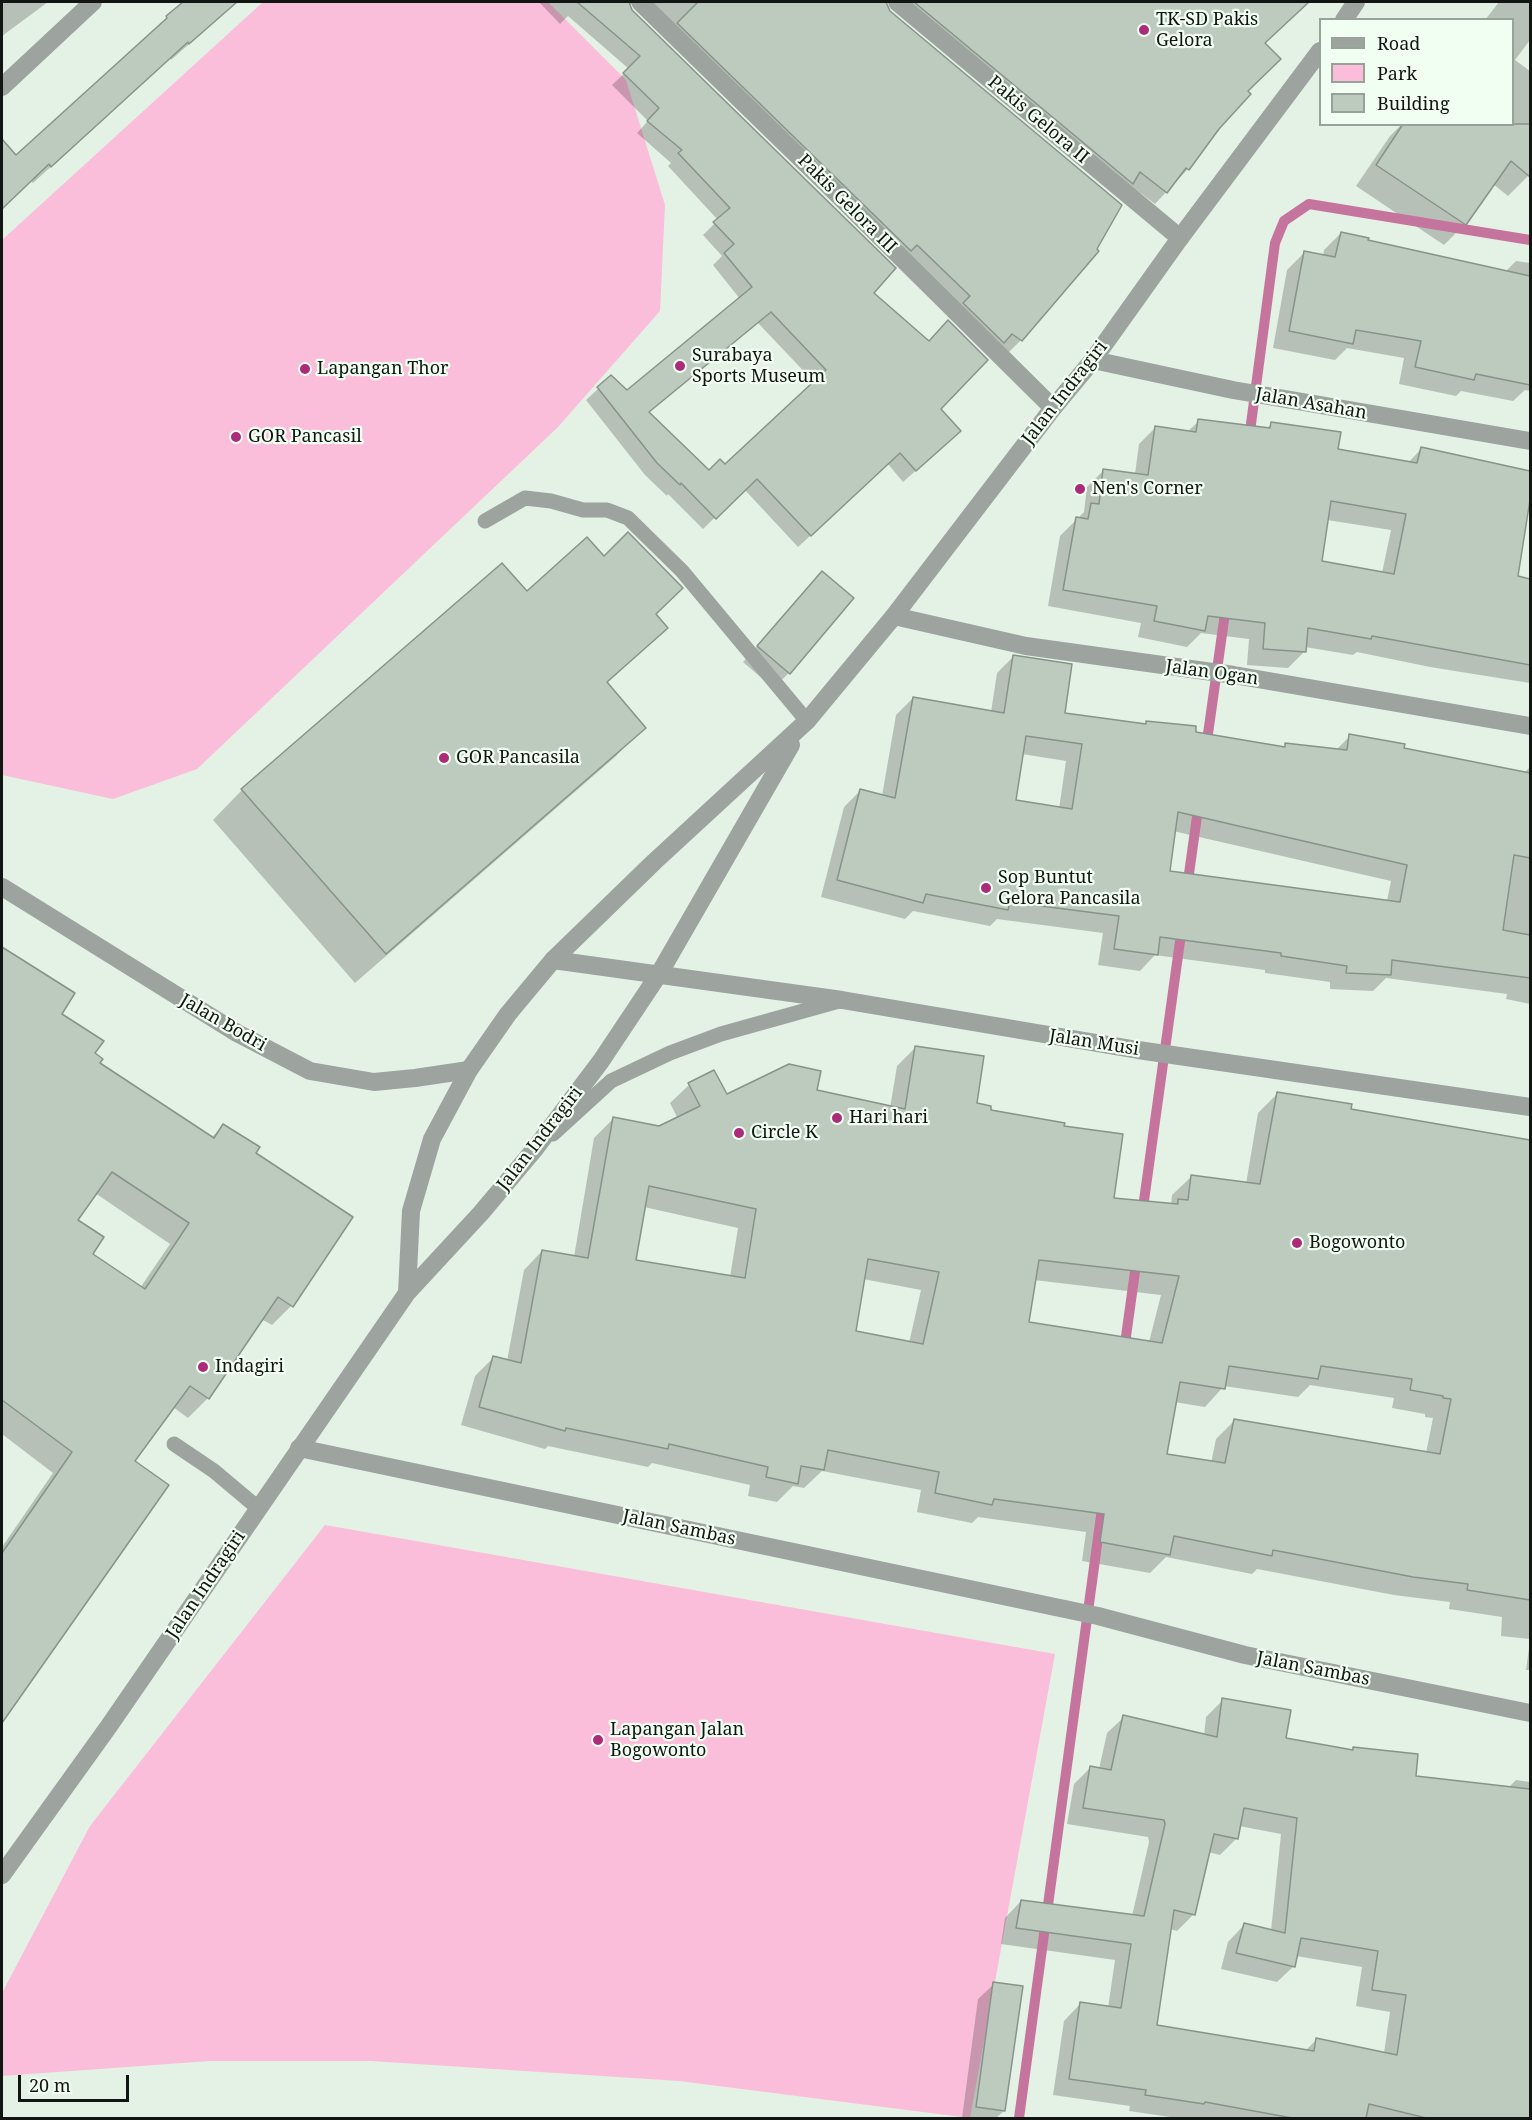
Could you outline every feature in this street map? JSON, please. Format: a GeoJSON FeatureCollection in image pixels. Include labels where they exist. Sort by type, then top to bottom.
{"type":"FeatureCollection","features":[{"type":"Feature","properties":{"kind":"street"},"geometry":{"type":"LineString","coordinates":[[2,87],[93,2]]}},
{"type":"Feature","properties":{"kind":"street","name":"Pakis Gelora III"},"geometry":{"type":"LineString","coordinates":[[640,2],[1053,408]]}},
{"type":"Feature","properties":{"kind":"street","name":"Pakis Gelora II"},"geometry":{"type":"LineString","coordinates":[[897,2],[1180,238]]}},
{"type":"Feature","properties":{"kind":"street"},"geometry":{"type":"LineString","coordinates":[[1341,2],[1342,18]]}},
{"type":"Feature","properties":{"kind":"street"},"geometry":{"type":"LineString","coordinates":[[1344,18],[1356,2]]}},
{"type":"Feature","properties":{"kind":"street","name":"Jalan Indragiri"},"geometry":{"type":"LineString","coordinates":[[407,1293],[411,1211],[432,1139],[469,1070],[508,1014],[553,960],[654,862],[804,725],[894,616],[1053,408],[1093,360],[1180,238],[1319,52]]}},
{"type":"Feature","properties":{"kind":"street","name":"Jalan Asahan"},"geometry":{"type":"LineString","coordinates":[[1093,360],[1233,390],[1530,441]]}},
{"type":"Feature","properties":{"kind":"street","name":"Jalan Ogan"},"geometry":{"type":"LineString","coordinates":[[894,616],[1026,645],[1234,675],[1530,726]]}},
{"type":"Feature","properties":{"kind":"street","name":"Jalan Indragiri"},"geometry":{"type":"LineString","coordinates":[[2,1875],[109,1726],[407,1293],[481,1213],[534,1150],[601,1061],[659,974],[804,725]]}},
{"type":"Feature","properties":{"kind":"street","name":"Jalan Bodri"},"geometry":{"type":"LineString","coordinates":[[2,887],[237,1033],[310,1071],[374,1082],[469,1070]]}},
{"type":"Feature","properties":{"kind":"street"},"geometry":{"type":"LineString","coordinates":[[553,960],[659,974]]}},
{"type":"Feature","properties":{"kind":"street","name":"Jalan Musi"},"geometry":{"type":"LineString","coordinates":[[659,974],[842,1000],[1138,1050],[1530,1107]]}},
{"type":"Feature","properties":{"kind":"street","name":"Jalan Sambas"},"geometry":{"type":"LineString","coordinates":[[299,1448],[1098,1616],[1245,1655],[1530,1713]]}},
{"type":"Feature","properties":{"kind":"lane"},"geometry":{"type":"LineString","coordinates":[[485,522],[525,498],[551,501],[583,510],[607,510],[628,518],[682,571],[804,725]]}},
{"type":"Feature","properties":{"kind":"lane"},"geometry":{"type":"LineString","coordinates":[[534,1150],[611,1081],[670,1053],[721,1034],[842,1000]]}},
{"type":"Feature","properties":{"kind":"lane"},"geometry":{"type":"LineString","coordinates":[[174,1444],[214,1471],[258,1508]]}},
{"type":"Feature","properties":{"kind":"green space","name":"Lapangan Thor"},"geometry":{"type":"Polygon","coordinates":[[[263,2],[548,2],[626,80],[665,205],[660,311],[558,427],[197,769],[113,799],[2,775],[2,240],[263,2]]]}},
{"type":"Feature","properties":{"kind":"green space","name":"Lapangan Jalan Bogowonto"},"geometry":{"type":"Polygon","coordinates":[[[325,1525],[1055,1654],[970,2118],[679,2081],[371,2061],[210,2061],[2,2076],[2,1993],[90,1826],[325,1525]]]}},
{"type":"Feature","properties":{"kind":"building"},"geometry":{"type":"Polygon","coordinates":[[[183,2],[237,2],[189,44],[188,42],[51,167],[49,164],[2,209],[2,139],[16,155],[183,2]]]}},
{"type":"Feature","properties":{"kind":"building"},"geometry":{"type":"Polygon","coordinates":[[[577,2],[629,2],[632,10],[896,268],[874,293],[929,341],[948,320],[988,360],[941,409],[961,431],[916,471],[900,453],[811,536],[757,479],[716,519],[681,483],[680,485],[657,463],[597,387],[611,375],[627,390],[752,287],[724,253],[734,244],[713,222],[730,208],[678,153],[682,150],[647,121],[659,108],[623,73],[640,56],[577,2]],[[771,312],[649,412],[709,470],[720,459],[725,464],[826,370],[771,312]]]}},
{"type":"Feature","properties":{"kind":"building"},"geometry":{"type":"Polygon","coordinates":[[[698,2],[886,2],[890,11],[1122,205],[1097,249],[1099,251],[1022,341],[1012,334],[1004,343],[963,303],[970,296],[917,245],[911,251],[677,23],[698,2]]]}},
{"type":"Feature","properties":{"kind":"building"},"geometry":{"type":"Polygon","coordinates":[[[914,2],[1309,2],[1265,43],[1281,59],[1248,91],[1251,94],[1219,129],[1189,170],[1186,168],[1167,193],[1140,172],[1133,184],[914,2]]]}},
{"type":"Feature","properties":{"kind":"building"},"geometry":{"type":"Polygon","coordinates":[[[1530,124],[1530,177],[1511,161],[1466,225],[1376,165],[1402,126],[1530,124]]]}},
{"type":"Feature","properties":{"kind":"building"},"geometry":{"type":"Polygon","coordinates":[[[1341,232],[1530,276],[1530,385],[1476,374],[1474,380],[1415,367],[1421,341],[1356,330],[1353,344],[1289,331],[1304,251],[1335,257],[1341,232]]]}},
{"type":"Feature","properties":{"kind":"building"},"geometry":{"type":"Polygon","coordinates":[[[1198,419],[1270,428],[1271,422],[1341,432],[1338,449],[1417,463],[1421,447],[1530,471],[1530,500],[1518,576],[1530,579],[1530,665],[1372,636],[1371,639],[1308,628],[1306,652],[1263,649],[1265,623],[1208,616],[1205,631],[1154,621],[1157,606],[1063,590],[1076,517],[1088,519],[1091,503],[1099,504],[1103,469],[1148,475],[1155,426],[1196,432],[1198,419]],[[1331,501],[1322,561],[1394,574],[1406,514],[1331,501]]]}},
{"type":"Feature","properties":{"kind":"building","name":"GOR Pancasila"},"geometry":{"type":"Polygon","coordinates":[[[628,532],[683,588],[656,614],[668,628],[607,682],[646,728],[386,954],[241,789],[502,563],[527,591],[587,537],[604,556],[628,532]]]}},
{"type":"Feature","properties":{"kind":"building"},"geometry":{"type":"Polygon","coordinates":[[[822,571],[854,598],[790,674],[757,646],[822,571]]]}},
{"type":"Feature","properties":{"kind":"building"},"geometry":{"type":"Polygon","coordinates":[[[1013,655],[1072,664],[1065,713],[1146,724],[1146,721],[1196,726],[1196,732],[1285,747],[1285,743],[1347,750],[1349,734],[1405,744],[1404,748],[1530,773],[1530,858],[1514,855],[1503,930],[1530,935],[1530,978],[1392,960],[1391,975],[1346,973],[1347,966],[1281,956],[1281,953],[1160,937],[1158,955],[1114,949],[1119,916],[1010,902],[1008,910],[926,894],[923,903],[837,880],[860,789],[895,798],[913,697],[1004,713],[1013,655]],[[1026,736],[1016,800],[1072,809],[1082,744],[1026,736]],[[1178,812],[1170,871],[1400,902],[1407,865],[1178,812]]]}},
{"type":"Feature","properties":{"kind":"building"},"geometry":{"type":"Polygon","coordinates":[[[2,947],[75,993],[62,1014],[104,1041],[95,1053],[103,1059],[100,1063],[214,1138],[223,1124],[260,1147],[256,1153],[353,1217],[293,1307],[278,1297],[209,1399],[190,1386],[135,1461],[169,1485],[2,1723],[2,1553],[72,1452],[2,1400],[2,947]],[[112,1172],[78,1220],[104,1237],[93,1254],[145,1289],[189,1223],[112,1172]]]}},
{"type":"Feature","properties":{"kind":"building"},"geometry":{"type":"Polygon","coordinates":[[[915,1046],[984,1056],[977,1103],[991,1106],[991,1110],[1065,1123],[1064,1126],[1123,1134],[1114,1198],[1178,1204],[1178,1199],[1188,1200],[1191,1175],[1260,1184],[1277,1092],[1352,1104],[1351,1109],[1530,1140],[1530,1600],[1467,1590],[1468,1584],[1413,1577],[1273,1550],[1272,1556],[1174,1536],[1170,1555],[1100,1542],[1104,1514],[994,1499],[992,1505],[935,1493],[939,1472],[828,1450],[824,1470],[801,1466],[798,1484],[766,1477],[768,1467],[669,1444],[668,1449],[566,1428],[565,1431],[479,1407],[493,1356],[521,1363],[542,1250],[588,1258],[613,1117],[659,1126],[700,1106],[688,1083],[714,1070],[727,1094],[789,1064],[821,1071],[817,1090],[905,1109],[915,1046]],[[649,1186],[636,1260],[745,1278],[756,1209],[649,1186]],[[868,1259],[856,1331],[923,1344],[939,1272],[868,1259]],[[1039,1260],[1029,1322],[1162,1343],[1179,1276],[1039,1260]],[[1229,1366],[1225,1389],[1180,1382],[1167,1454],[1225,1463],[1234,1419],[1440,1454],[1451,1399],[1410,1390],[1412,1379],[1321,1366],[1318,1379],[1229,1366]]]}},
{"type":"Feature","properties":{"kind":"building"},"geometry":{"type":"Polygon","coordinates":[[[1222,1698],[1291,1710],[1286,1738],[1353,1750],[1353,1747],[1418,1754],[1416,1776],[1530,1789],[1530,2118],[1426,2118],[1369,2104],[1366,2118],[1292,2118],[1205,2102],[1204,2104],[1145,2095],[1146,2090],[1069,2079],[1080,2002],[1121,2008],[1131,1944],[1016,1928],[1021,1900],[1144,1916],[1164,1820],[1083,1808],[1090,1766],[1111,1770],[1123,1715],[1217,1737],[1222,1698]],[[1244,1808],[1238,1839],[1214,1834],[1195,1915],[1174,1910],[1157,2025],[1314,2051],[1316,2038],[1397,2055],[1406,1995],[1372,1990],[1378,1951],[1301,1938],[1295,1967],[1236,1953],[1244,1923],[1285,1933],[1297,1818],[1244,1808]]]}},
{"type":"Feature","properties":{"kind":"building"},"geometry":{"type":"Polygon","coordinates":[[[993,1982],[1023,1986],[1005,2111],[976,2107],[993,1982]]]}},
{"type":"Feature","properties":{"kind":"waterway"},"geometry":{"type":"LineString","coordinates":[[1249,439],[1275,243],[1284,221],[1309,204],[1530,240]]}},
{"type":"Feature","properties":{"kind":"waterway"},"geometry":{"type":"LineString","coordinates":[[1206,748],[1226,606]]}},
{"type":"Feature","properties":{"kind":"waterway"},"geometry":{"type":"LineString","coordinates":[[1187,888],[1199,802]]}},
{"type":"Feature","properties":{"kind":"waterway"},"geometry":{"type":"LineString","coordinates":[[1142,1215],[1182,927]]}},
{"type":"Feature","properties":{"kind":"waterway"},"geometry":{"type":"LineString","coordinates":[[1124,1351],[1137,1257]]}},
{"type":"Feature","properties":{"kind":"waterway"},"geometry":{"type":"LineString","coordinates":[[1019,2118],[1103,1501]]}},
{"type":"Feature","properties":{"kind":"place","name":"TK-SD Pakis Gelora"},"geometry":{"type":"Point","coordinates":[1144,30]}},
{"type":"Feature","properties":{"kind":"place","name":"Surabaya Sports Museum"},"geometry":{"type":"Point","coordinates":[680,366]}},
{"type":"Feature","properties":{"kind":"place","name":"Lapangan Thor"},"geometry":{"type":"Point","coordinates":[305,369]}},
{"type":"Feature","properties":{"kind":"place","name":"GOR Pancasil"},"geometry":{"type":"Point","coordinates":[236,437]}},
{"type":"Feature","properties":{"kind":"place","name":"Nen's Corner"},"geometry":{"type":"Point","coordinates":[1080,489]}},
{"type":"Feature","properties":{"kind":"place","name":"GOR Pancasila"},"geometry":{"type":"Point","coordinates":[444,758]}},
{"type":"Feature","properties":{"kind":"place","name":"Sop Buntut Gelora Pancasila"},"geometry":{"type":"Point","coordinates":[986,888]}},
{"type":"Feature","properties":{"kind":"place","name":"Hari hari"},"geometry":{"type":"Point","coordinates":[837,1118]}},
{"type":"Feature","properties":{"kind":"place","name":"Circle K"},"geometry":{"type":"Point","coordinates":[739,1133]}},
{"type":"Feature","properties":{"kind":"place","name":"Bogowonto"},"geometry":{"type":"Point","coordinates":[1297,1243]}},
{"type":"Feature","properties":{"kind":"place","name":"Indagiri"},"geometry":{"type":"Point","coordinates":[203,1367]}},
{"type":"Feature","properties":{"kind":"place","name":"Lapangan Jalan Bogowonto"},"geometry":{"type":"Point","coordinates":[598,1740]}}]}
